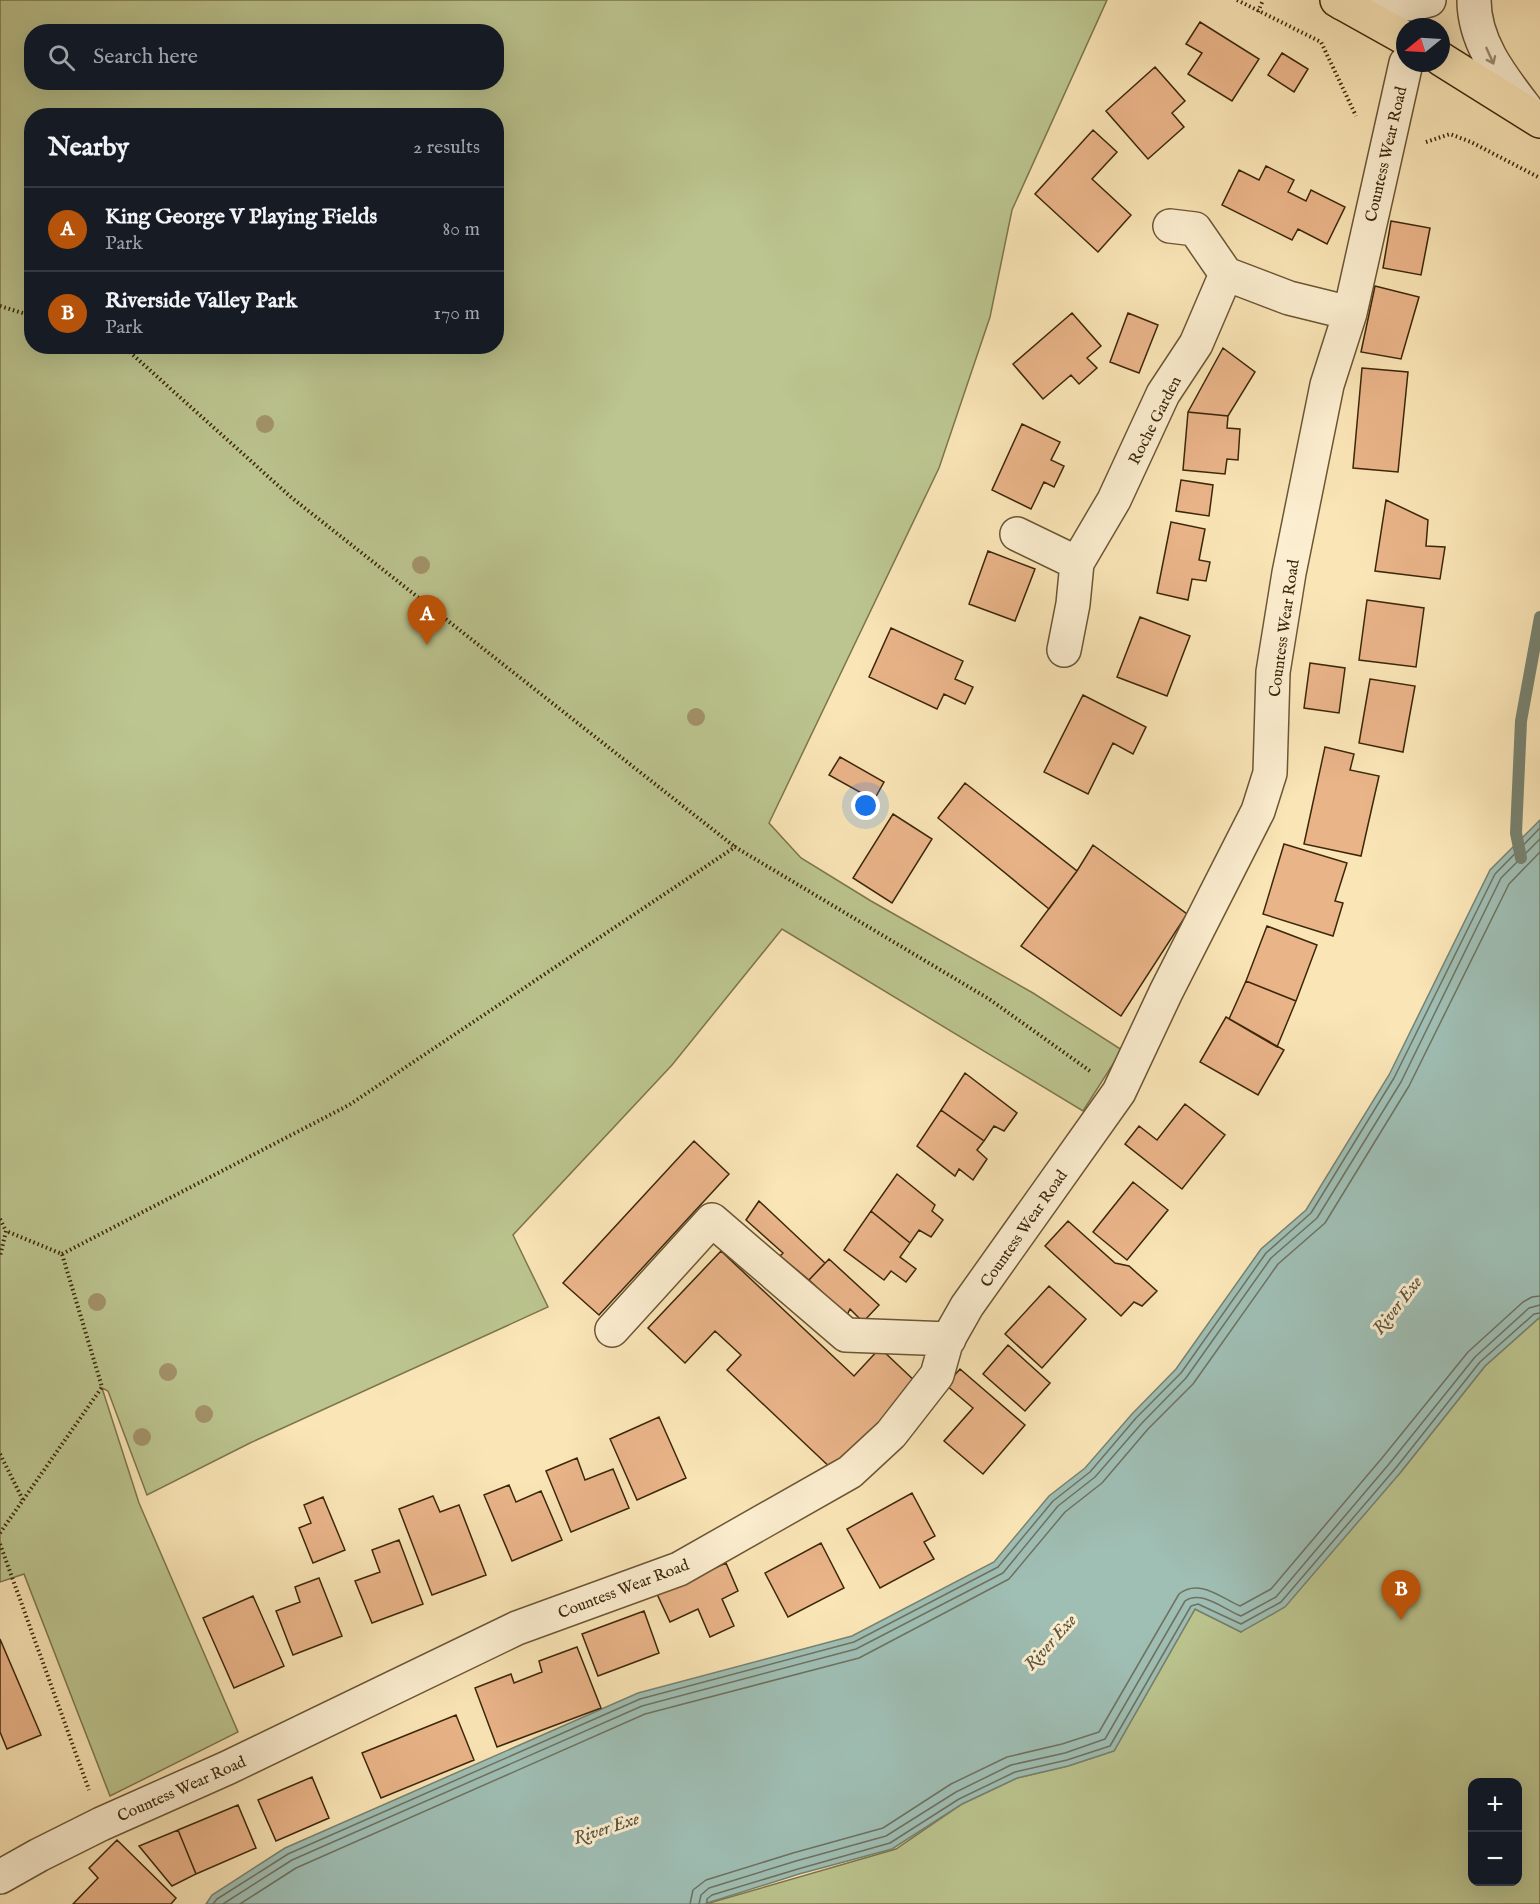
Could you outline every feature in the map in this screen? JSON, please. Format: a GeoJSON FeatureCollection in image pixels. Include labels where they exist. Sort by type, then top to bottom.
{"type":"FeatureCollection","features":[{"type":"Feature","properties":{"kind":"main road"},"geometry":{"type":"LineString","coordinates":[[1340,1],[1396,33]]}},
{"type":"Feature","properties":{"kind":"main road"},"geometry":{"type":"LineString","coordinates":[[1450,65],[1536,118]]}},
{"type":"Feature","properties":{"kind":"street"},"geometry":{"type":"LineString","coordinates":[[1340,1],[1413,4],[1429,0]]}},
{"type":"Feature","properties":{"kind":"street"},"geometry":{"type":"LineString","coordinates":[[1474,0],[1478,30],[1497,71],[1536,118]]}},
{"type":"Feature","properties":{"kind":"street","name":"Countess Wear Road"},"geometry":{"type":"LineString","coordinates":[[0,1876],[101,1824],[227,1768],[518,1628],[679,1569],[850,1472],[891,1434],[937,1375],[949,1339],[967,1306],[1119,1092],[1166,992],[1258,811],[1270,773],[1273,672],[1289,573],[1327,385],[1350,313],[1404,72]]}},
{"type":"Feature","properties":{"kind":"street"},"geometry":{"type":"LineString","coordinates":[[1170,226],[1196,229],[1226,274],[1289,298],[1350,313]]}},
{"type":"Feature","properties":{"kind":"street","name":"Roche Garden"},"geometry":{"type":"LineString","coordinates":[[1064,650],[1073,604],[1077,563],[1114,500],[1163,394],[1196,344],[1226,274]]}},
{"type":"Feature","properties":{"kind":"street"},"geometry":{"type":"LineString","coordinates":[[1017,534],[1077,563]]}},
{"type":"Feature","properties":{"kind":"street"},"geometry":{"type":"LineString","coordinates":[[612,1330],[712,1220],[846,1335],[949,1339]]}},
{"type":"Feature","properties":{"kind":"path"},"geometry":{"type":"LineString","coordinates":[[1237,0],[1321,42],[1367,136],[1387,145],[1404,149],[1450,134],[1471,142],[1540,178]]}},
{"type":"Feature","properties":{"kind":"path"},"geometry":{"type":"LineString","coordinates":[[1258,12],[1263,0]]}},
{"type":"Feature","properties":{"kind":"path"},"geometry":{"type":"LineString","coordinates":[[0,306],[24,314]]}},
{"type":"Feature","properties":{"kind":"path"},"geometry":{"type":"LineString","coordinates":[[132,354],[292,498],[735,847],[989,999],[1119,1092]]}},
{"type":"Feature","properties":{"kind":"path"},"geometry":{"type":"LineString","coordinates":[[6,1231],[62,1254],[349,1105],[735,847]]}},
{"type":"Feature","properties":{"kind":"path"},"geometry":{"type":"LineString","coordinates":[[0,1218],[6,1231],[0,1256]]}},
{"type":"Feature","properties":{"kind":"path"},"geometry":{"type":"LineString","coordinates":[[0,1533],[102,1388],[62,1254]]}},
{"type":"Feature","properties":{"kind":"path"},"geometry":{"type":"LineString","coordinates":[[0,1454],[23,1500]]}},
{"type":"Feature","properties":{"kind":"path"},"geometry":{"type":"LineString","coordinates":[[0,1544],[101,1824]]}},
{"type":"Feature","properties":{"kind":"green space"},"geometry":{"type":"Polygon","coordinates":[[[0,0],[1107,0],[1012,210],[990,317],[939,468],[769,823],[801,858],[871,901],[1033,993],[1122,1050],[1083,1111],[782,929],[672,1065],[513,1235],[548,1307],[250,1443],[147,1495],[108,1391],[102,1388],[139,1503],[238,1732],[110,1796],[24,1574],[0,1582],[0,0]]]}},
{"type":"Feature","properties":{"kind":"green space"},"geometry":{"type":"Polygon","coordinates":[[[1540,1317],[1540,1904],[706,1904],[896,1849],[962,1804],[1017,1778],[1068,1766],[1114,1751],[1195,1609],[1241,1632],[1400,1473],[1485,1366],[1540,1317]]]}},
{"type":"Feature","properties":{"kind":"water","name":"River Exe"},"geometry":{"type":"Polygon","coordinates":[[[1540,820],[1540,1317],[1485,1366],[1400,1473],[1285,1607],[1241,1632],[1195,1609],[1114,1751],[1068,1766],[1017,1778],[962,1804],[892,1849],[799,1874],[704,1904],[206,1904],[212,1895],[285,1848],[638,1693],[852,1636],[994,1562],[1049,1496],[1085,1468],[1132,1414],[1176,1369],[1261,1249],[1306,1210],[1389,1075],[1490,870],[1540,820]]]}},
{"type":"Feature","properties":{"kind":"building"},"geometry":{"type":"Polygon","coordinates":[[[1200,22],[1259,59],[1232,101],[1188,74],[1202,53],[1186,44],[1200,22]]]}},
{"type":"Feature","properties":{"kind":"building"},"geometry":{"type":"Polygon","coordinates":[[[1282,53],[1308,69],[1294,92],[1268,75],[1282,53]]]}},
{"type":"Feature","properties":{"kind":"building"},"geometry":{"type":"Polygon","coordinates":[[[1155,67],[1185,101],[1172,113],[1184,127],[1148,159],[1106,111],[1155,67]]]}},
{"type":"Feature","properties":{"kind":"building"},"geometry":{"type":"Polygon","coordinates":[[[1093,130],[1117,152],[1092,179],[1131,215],[1098,252],[1035,194],[1093,130]]]}},
{"type":"Feature","properties":{"kind":"building"},"geometry":{"type":"Polygon","coordinates":[[[1266,166],[1294,180],[1288,192],[1306,201],[1311,190],[1345,207],[1327,244],[1298,229],[1292,240],[1222,205],[1239,170],[1259,180],[1266,166]]]}},
{"type":"Feature","properties":{"kind":"building"},"geometry":{"type":"Polygon","coordinates":[[[1391,221],[1430,228],[1421,275],[1383,268],[1391,221]]]}},
{"type":"Feature","properties":{"kind":"building"},"geometry":{"type":"Polygon","coordinates":[[[1375,286],[1419,297],[1401,359],[1361,352],[1375,286]]]}},
{"type":"Feature","properties":{"kind":"building"},"geometry":{"type":"Polygon","coordinates":[[[1072,313],[1101,346],[1087,358],[1097,368],[1079,384],[1071,375],[1043,399],[1013,364],[1072,313]]]}},
{"type":"Feature","properties":{"kind":"building"},"geometry":{"type":"Polygon","coordinates":[[[1128,313],[1158,325],[1139,373],[1110,362],[1128,313]]]}},
{"type":"Feature","properties":{"kind":"building"},"geometry":{"type":"Polygon","coordinates":[[[1223,348],[1255,372],[1228,416],[1188,412],[1223,348]]]}},
{"type":"Feature","properties":{"kind":"building"},"geometry":{"type":"Polygon","coordinates":[[[1362,368],[1408,372],[1398,472],[1353,468],[1362,368]]]}},
{"type":"Feature","properties":{"kind":"building"},"geometry":{"type":"Polygon","coordinates":[[[1188,412],[1228,416],[1227,428],[1240,429],[1238,460],[1227,459],[1225,474],[1183,470],[1188,412]]]}},
{"type":"Feature","properties":{"kind":"building"},"geometry":{"type":"Polygon","coordinates":[[[1022,424],[1060,442],[1051,460],[1064,466],[1054,487],[1044,482],[1031,509],[992,490],[1022,424]]]}},
{"type":"Feature","properties":{"kind":"building"},"geometry":{"type":"Polygon","coordinates":[[[1181,480],[1213,485],[1209,516],[1176,511],[1181,480]]]}},
{"type":"Feature","properties":{"kind":"building"},"geometry":{"type":"Polygon","coordinates":[[[1386,500],[1428,520],[1426,546],[1445,547],[1440,579],[1375,571],[1386,500]]]}},
{"type":"Feature","properties":{"kind":"building"},"geometry":{"type":"Polygon","coordinates":[[[1171,522],[1205,529],[1199,560],[1210,562],[1206,581],[1192,579],[1188,600],[1157,593],[1171,522]]]}},
{"type":"Feature","properties":{"kind":"building"},"geometry":{"type":"Polygon","coordinates":[[[988,551],[1035,569],[1015,621],[969,604],[988,551]]]}},
{"type":"Feature","properties":{"kind":"building"},"geometry":{"type":"Polygon","coordinates":[[[1367,600],[1424,608],[1416,667],[1359,660],[1367,600]]]}},
{"type":"Feature","properties":{"kind":"building"},"geometry":{"type":"Polygon","coordinates":[[[1140,617],[1190,636],[1167,696],[1117,677],[1140,617]]]}},
{"type":"Feature","properties":{"kind":"building"},"geometry":{"type":"Polygon","coordinates":[[[891,628],[963,661],[955,679],[973,687],[965,704],[944,694],[937,709],[869,677],[891,628]]]}},
{"type":"Feature","properties":{"kind":"building"},"geometry":{"type":"Polygon","coordinates":[[[1310,663],[1345,668],[1339,713],[1304,708],[1310,663]]]}},
{"type":"Feature","properties":{"kind":"building"},"geometry":{"type":"Polygon","coordinates":[[[1370,679],[1415,686],[1403,752],[1359,743],[1370,679]]]}},
{"type":"Feature","properties":{"kind":"building"},"geometry":{"type":"Polygon","coordinates":[[[1083,695],[1146,727],[1133,754],[1113,743],[1088,794],[1044,772],[1083,695]]]}},
{"type":"Feature","properties":{"kind":"building"},"geometry":{"type":"Polygon","coordinates":[[[1325,747],[1354,754],[1350,770],[1379,776],[1361,856],[1304,844],[1325,747]]]}},
{"type":"Feature","properties":{"kind":"building"},"geometry":{"type":"Polygon","coordinates":[[[840,757],[884,782],[874,800],[829,775],[840,757]]]}},
{"type":"Feature","properties":{"kind":"building"},"geometry":{"type":"Polygon","coordinates":[[[965,783],[1077,871],[1049,909],[938,818],[965,783]]]}},
{"type":"Feature","properties":{"kind":"building"},"geometry":{"type":"Polygon","coordinates":[[[893,814],[932,839],[892,903],[853,878],[893,814]]]}},
{"type":"Feature","properties":{"kind":"building"},"geometry":{"type":"Polygon","coordinates":[[[1284,844],[1347,863],[1335,901],[1343,903],[1333,936],[1263,914],[1284,844]]]}},
{"type":"Feature","properties":{"kind":"building"},"geometry":{"type":"Polygon","coordinates":[[[1093,845],[1187,914],[1121,1016],[1021,946],[1077,871],[1093,845]]]}},
{"type":"Feature","properties":{"kind":"building"},"geometry":{"type":"Polygon","coordinates":[[[1267,926],[1317,945],[1296,1001],[1246,981],[1267,926]]]}},
{"type":"Feature","properties":{"kind":"building"},"geometry":{"type":"Polygon","coordinates":[[[1246,981],[1296,1001],[1277,1047],[1229,1019],[1246,981]]]}},
{"type":"Feature","properties":{"kind":"building"},"geometry":{"type":"Polygon","coordinates":[[[1226,1017],[1284,1050],[1258,1095],[1200,1062],[1226,1017]]]}},
{"type":"Feature","properties":{"kind":"building"},"geometry":{"type":"Polygon","coordinates":[[[965,1073],[1017,1113],[1004,1131],[994,1126],[984,1141],[941,1110],[965,1073]]]}},
{"type":"Feature","properties":{"kind":"building"},"geometry":{"type":"Polygon","coordinates":[[[1185,1104],[1225,1135],[1182,1189],[1125,1144],[1139,1126],[1157,1140],[1185,1104]]]}},
{"type":"Feature","properties":{"kind":"building"},"geometry":{"type":"Polygon","coordinates":[[[941,1110],[984,1141],[977,1150],[987,1159],[973,1180],[959,1169],[955,1176],[917,1146],[941,1110]]]}},
{"type":"Feature","properties":{"kind":"building"},"geometry":{"type":"Polygon","coordinates":[[[694,1141],[729,1174],[599,1315],[563,1283],[694,1141]]]}},
{"type":"Feature","properties":{"kind":"building"},"geometry":{"type":"Polygon","coordinates":[[[897,1174],[935,1205],[932,1211],[943,1220],[931,1237],[919,1230],[910,1243],[871,1211],[897,1174]]]}},
{"type":"Feature","properties":{"kind":"building"},"geometry":{"type":"Polygon","coordinates":[[[1133,1182],[1168,1210],[1127,1260],[1093,1232],[1133,1182]]]}},
{"type":"Feature","properties":{"kind":"building"},"geometry":{"type":"Polygon","coordinates":[[[759,1201],[825,1263],[809,1280],[780,1256],[783,1253],[746,1220],[759,1201]]]}},
{"type":"Feature","properties":{"kind":"building"},"geometry":{"type":"Polygon","coordinates":[[[871,1211],[910,1243],[900,1257],[916,1269],[906,1282],[891,1271],[884,1280],[844,1250],[871,1211]]]}},
{"type":"Feature","properties":{"kind":"building"},"geometry":{"type":"Polygon","coordinates":[[[1068,1221],[1115,1263],[1129,1266],[1157,1291],[1142,1306],[1134,1302],[1121,1316],[1045,1246],[1068,1221]]]}},
{"type":"Feature","properties":{"kind":"building"},"geometry":{"type":"Polygon","coordinates":[[[721,1251],[854,1376],[880,1348],[918,1384],[835,1472],[727,1370],[741,1355],[715,1331],[685,1363],[648,1328],[721,1251]]]}},
{"type":"Feature","properties":{"kind":"building"},"geometry":{"type":"Polygon","coordinates":[[[829,1259],[879,1305],[863,1322],[850,1309],[847,1315],[809,1280],[829,1259]]]}},
{"type":"Feature","properties":{"kind":"building"},"geometry":{"type":"Polygon","coordinates":[[[1049,1286],[1086,1319],[1042,1368],[1005,1334],[1049,1286]]]}},
{"type":"Feature","properties":{"kind":"building"},"geometry":{"type":"Polygon","coordinates":[[[1008,1345],[1050,1383],[1025,1411],[983,1374],[1008,1345]]]}},
{"type":"Feature","properties":{"kind":"building"},"geometry":{"type":"Polygon","coordinates":[[[960,1369],[1025,1425],[983,1474],[944,1441],[973,1408],[946,1385],[960,1369]]]}},
{"type":"Feature","properties":{"kind":"building"},"geometry":{"type":"Polygon","coordinates":[[[659,1417],[686,1478],[637,1500],[610,1439],[659,1417]]]}},
{"type":"Feature","properties":{"kind":"building"},"geometry":{"type":"Polygon","coordinates":[[[577,1458],[585,1480],[613,1469],[629,1508],[571,1532],[546,1471],[577,1458]]]}},
{"type":"Feature","properties":{"kind":"building"},"geometry":{"type":"Polygon","coordinates":[[[509,1485],[516,1502],[541,1491],[562,1540],[512,1561],[484,1495],[509,1485]]]}},
{"type":"Feature","properties":{"kind":"building"},"geometry":{"type":"Polygon","coordinates":[[[912,1493],[935,1536],[924,1542],[934,1559],[880,1588],[847,1529],[912,1493]]]}},
{"type":"Feature","properties":{"kind":"building"},"geometry":{"type":"Polygon","coordinates":[[[433,1496],[440,1512],[459,1505],[486,1575],[432,1595],[399,1509],[433,1496]]]}},
{"type":"Feature","properties":{"kind":"building"},"geometry":{"type":"Polygon","coordinates":[[[323,1497],[345,1550],[313,1563],[299,1528],[311,1523],[304,1505],[323,1497]]]}},
{"type":"Feature","properties":{"kind":"building"},"geometry":{"type":"Polygon","coordinates":[[[399,1540],[423,1604],[372,1623],[355,1581],[380,1572],[372,1550],[399,1540]]]}},
{"type":"Feature","properties":{"kind":"building"},"geometry":{"type":"Polygon","coordinates":[[[821,1543],[844,1588],[788,1617],[765,1573],[821,1543]]]}},
{"type":"Feature","properties":{"kind":"building"},"geometry":{"type":"Polygon","coordinates":[[[726,1563],[738,1591],[722,1599],[734,1626],[710,1637],[698,1609],[670,1622],[657,1594],[726,1563]]]}},
{"type":"Feature","properties":{"kind":"building"},"geometry":{"type":"Polygon","coordinates":[[[319,1578],[342,1636],[293,1655],[276,1611],[300,1602],[295,1587],[319,1578]]]}},
{"type":"Feature","properties":{"kind":"building"},"geometry":{"type":"Polygon","coordinates":[[[253,1596],[284,1666],[234,1688],[203,1618],[253,1596]]]}},
{"type":"Feature","properties":{"kind":"building"},"geometry":{"type":"Polygon","coordinates":[[[644,1611],[659,1653],[598,1676],[582,1634],[644,1611]]]}},
{"type":"Feature","properties":{"kind":"building"},"geometry":{"type":"Polygon","coordinates":[[[0,1639],[41,1735],[7,1749],[0,1732],[0,1639]]]}},
{"type":"Feature","properties":{"kind":"building"},"geometry":{"type":"Polygon","coordinates":[[[577,1647],[601,1708],[497,1747],[475,1688],[511,1674],[514,1683],[542,1672],[539,1661],[577,1647]]]}},
{"type":"Feature","properties":{"kind":"building"},"geometry":{"type":"Polygon","coordinates":[[[456,1715],[474,1760],[381,1798],[362,1753],[456,1715]]]}},
{"type":"Feature","properties":{"kind":"building"},"geometry":{"type":"Polygon","coordinates":[[[312,1777],[329,1818],[276,1841],[258,1800],[312,1777]]]}},
{"type":"Feature","properties":{"kind":"building"},"geometry":{"type":"Polygon","coordinates":[[[238,1805],[256,1848],[196,1874],[178,1830],[238,1805]]]}},
{"type":"Feature","properties":{"kind":"building"},"geometry":{"type":"Polygon","coordinates":[[[178,1830],[196,1874],[172,1886],[139,1846],[178,1830]]]}},
{"type":"Feature","properties":{"kind":"building"},"geometry":{"type":"Polygon","coordinates":[[[117,1840],[176,1898],[171,1904],[73,1904],[98,1878],[89,1868],[117,1840]]]}},
{"type":"Feature","properties":{"kind":"waterway"},"geometry":{"type":"LineString","coordinates":[[1521,858],[1516,833],[1521,721],[1540,617]]}},
{"type":"Feature","properties":{"kind":"place","name":"King George V Playing Fields"},"geometry":{"type":"Point","coordinates":[427,645]}},
{"type":"Feature","properties":{"kind":"place","name":"Riverside Valley Park"},"geometry":{"type":"Point","coordinates":[1401,1620]}}]}
